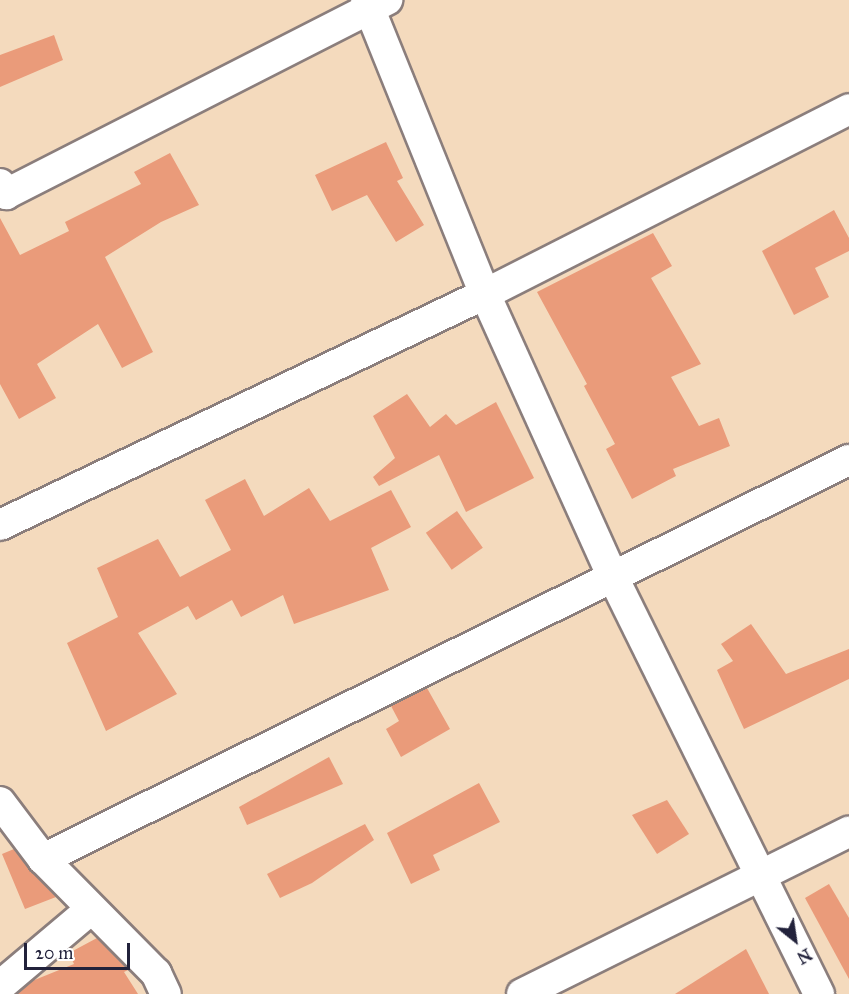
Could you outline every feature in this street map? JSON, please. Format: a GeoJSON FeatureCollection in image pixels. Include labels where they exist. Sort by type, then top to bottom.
{"type":"FeatureCollection","features":[{"type":"Feature","properties":{"kind":"street"},"geometry":{"type":"LineString","coordinates":[[0,184],[6,194],[374,3],[485,294],[612,575],[819,994]]}},
{"type":"Feature","properties":{"kind":"street"},"geometry":{"type":"LineString","coordinates":[[0,525],[485,294],[849,109]]}},
{"type":"Feature","properties":{"kind":"street"},"geometry":{"type":"LineString","coordinates":[[43,859],[612,575],[849,460]]}},
{"type":"Feature","properties":{"kind":"street"},"geometry":{"type":"LineString","coordinates":[[0,802],[43,859],[90,910],[156,973],[166,994]]}},
{"type":"Feature","properties":{"kind":"street"},"geometry":{"type":"LineString","coordinates":[[522,994],[760,873],[849,832]]}},
{"type":"Feature","properties":{"kind":"street"},"geometry":{"type":"LineString","coordinates":[[0,986],[90,910]]}},
{"type":"Feature","properties":{"kind":"building"},"geometry":{"type":"Polygon","coordinates":[[[54,35],[63,60],[0,87],[0,55],[54,35]]]}},
{"type":"Feature","properties":{"kind":"building"},"geometry":{"type":"Polygon","coordinates":[[[386,142],[403,178],[397,181],[424,225],[396,242],[367,195],[332,211],[315,175],[386,142]]]}},
{"type":"Feature","properties":{"kind":"building"},"geometry":{"type":"Polygon","coordinates":[[[170,153],[199,205],[161,222],[105,257],[153,352],[122,368],[98,324],[37,364],[56,398],[19,419],[0,384],[0,218],[20,255],[69,231],[65,222],[141,184],[134,172],[170,153]]]}},
{"type":"Feature","properties":{"kind":"building"},"geometry":{"type":"Polygon","coordinates":[[[834,210],[849,238],[849,251],[815,268],[829,297],[794,315],[762,251],[834,210]]]}},
{"type":"Feature","properties":{"kind":"building"},"geometry":{"type":"Polygon","coordinates":[[[653,233],[672,266],[651,278],[701,364],[671,377],[699,426],[719,418],[730,446],[673,469],[676,476],[632,499],[606,449],[615,444],[584,386],[587,384],[537,292],[653,233]]]}},
{"type":"Feature","properties":{"kind":"building"},"geometry":{"type":"Polygon","coordinates":[[[407,394],[430,427],[446,414],[456,425],[496,402],[534,478],[466,512],[439,455],[379,486],[373,477],[395,458],[373,416],[407,394]]]}},
{"type":"Feature","properties":{"kind":"building"},"geometry":{"type":"Polygon","coordinates":[[[245,479],[264,516],[309,488],[330,521],[391,490],[411,527],[371,548],[389,590],[294,624],[283,595],[241,617],[232,600],[196,620],[188,606],[138,633],[177,694],[106,731],[67,643],[118,617],[97,568],[158,539],[180,577],[231,550],[205,500],[245,479]]]}},
{"type":"Feature","properties":{"kind":"building"},"geometry":{"type":"Polygon","coordinates":[[[457,511],[483,548],[452,570],[426,533],[457,511]]]}},
{"type":"Feature","properties":{"kind":"building"},"geometry":{"type":"Polygon","coordinates":[[[751,624],[786,674],[849,649],[849,679],[744,729],[717,670],[733,661],[721,644],[751,624]]]}},
{"type":"Feature","properties":{"kind":"building"},"geometry":{"type":"Polygon","coordinates":[[[427,688],[450,729],[401,757],[386,729],[399,721],[391,706],[427,688]]]}},
{"type":"Feature","properties":{"kind":"building"},"geometry":{"type":"Polygon","coordinates":[[[329,757],[343,784],[247,825],[239,807],[329,757]]]}},
{"type":"Feature","properties":{"kind":"building"},"geometry":{"type":"Polygon","coordinates":[[[479,783],[500,822],[433,855],[440,870],[411,884],[387,833],[479,783]]]}},
{"type":"Feature","properties":{"kind":"building"},"geometry":{"type":"Polygon","coordinates":[[[667,800],[689,834],[657,854],[632,815],[667,800]]]}},
{"type":"Feature","properties":{"kind":"building"},"geometry":{"type":"Polygon","coordinates":[[[365,824],[374,840],[312,883],[280,898],[267,874],[365,824]]]}},
{"type":"Feature","properties":{"kind":"building"},"geometry":{"type":"Polygon","coordinates":[[[14,849],[56,897],[25,909],[2,854],[14,849]]]}},
{"type":"Feature","properties":{"kind":"building"},"geometry":{"type":"Polygon","coordinates":[[[829,884],[849,918],[849,979],[805,898],[829,884]]]}},
{"type":"Feature","properties":{"kind":"building"},"geometry":{"type":"Polygon","coordinates":[[[97,938],[128,970],[124,972],[138,994],[17,994],[32,981],[74,964],[69,953],[97,938]]]}},
{"type":"Feature","properties":{"kind":"building"},"geometry":{"type":"Polygon","coordinates":[[[746,949],[769,994],[675,994],[746,949]]]}}]}
